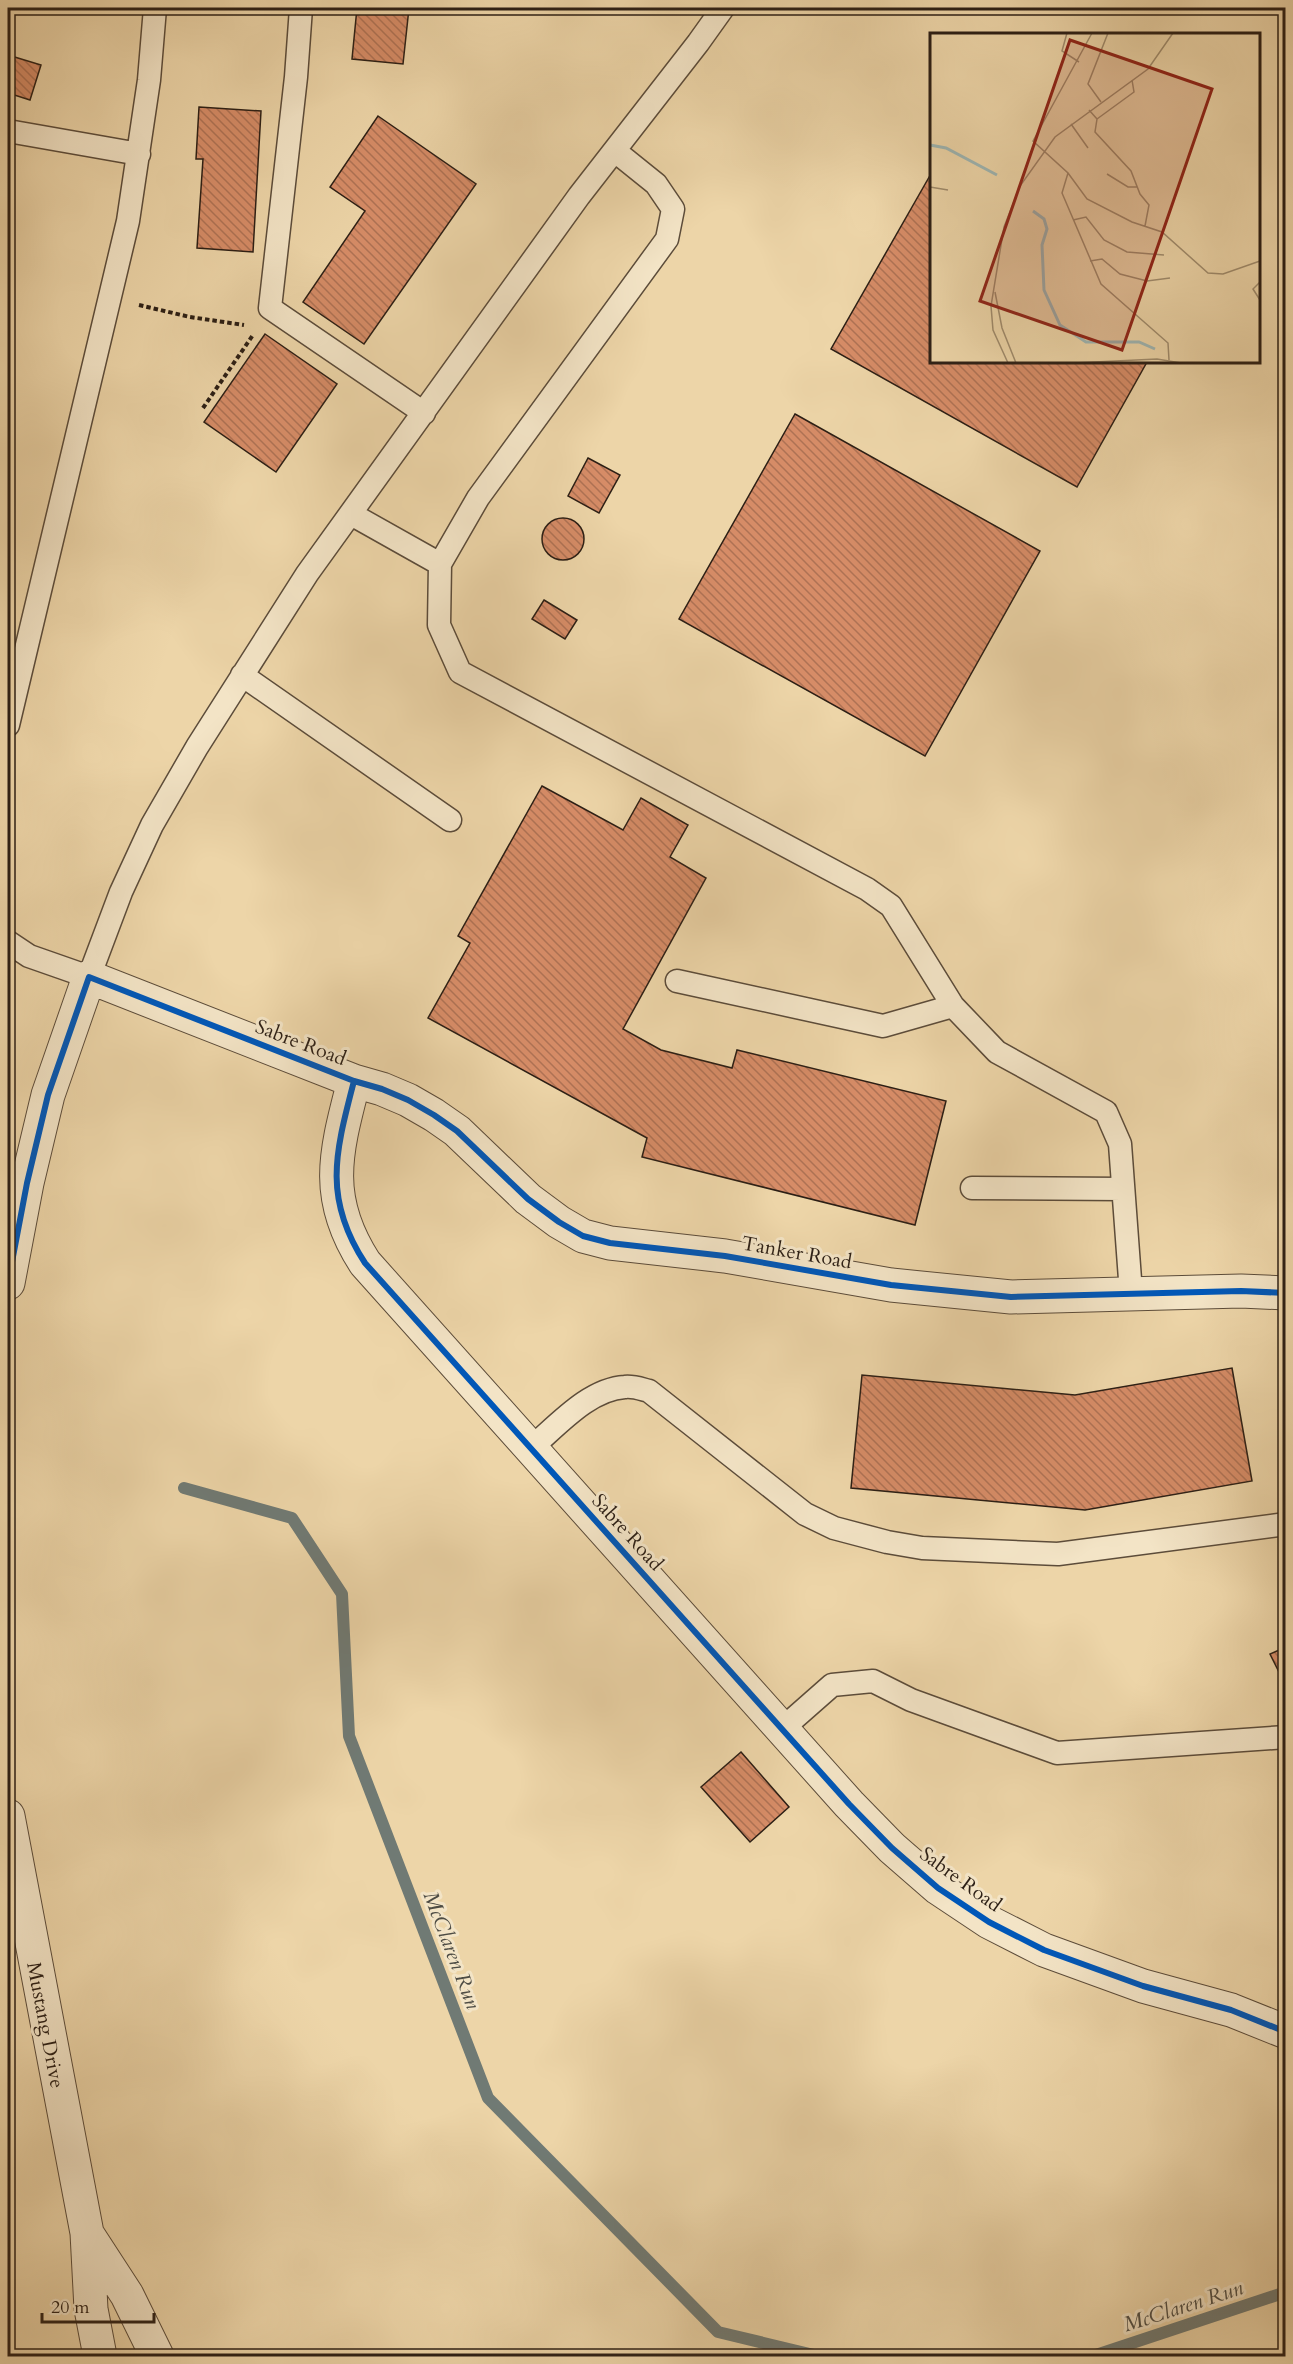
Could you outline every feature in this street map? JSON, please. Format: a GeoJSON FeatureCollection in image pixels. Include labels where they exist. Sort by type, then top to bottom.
{"type":"FeatureCollection","features":[{"type":"Feature","properties":{"kind":"street","name":"Sabre Road"},"geometry":{"type":"LineString","coordinates":[[89,977],[354,1080],[337,1158],[335,1183],[340,1211],[352,1242],[365,1263],[782,1729],[892,1848],[938,1888],[989,1922],[1044,1950],[1143,1986],[1231,2010],[1286,2032]]}},
{"type":"Feature","properties":{"kind":"street"},"geometry":{"type":"LineString","coordinates":[[8,1284],[27,1183],[48,1095],[89,977]]}},
{"type":"Feature","properties":{"kind":"street","name":"Tanker Road"},"geometry":{"type":"LineString","coordinates":[[354,1080],[408,1100],[434,1115],[457,1131],[528,1199],[559,1222],[583,1236],[610,1243],[715,1255],[891,1285],[1011,1297],[1241,1291],[1286,1293]]}},
{"type":"Feature","properties":{"kind":"street","name":"Mustang Drive"},"geometry":{"type":"LineString","coordinates":[[8,1816],[87,2233],[91,2309],[100,2356]]}},
{"type":"Feature","properties":{"kind":"street","name":"Mustang Drive"},"geometry":{"type":"LineString","coordinates":[[87,2233],[127,2295],[157,2356]]}},
{"type":"Feature","properties":{"kind":"lane"},"geometry":{"type":"LineString","coordinates":[[8,725],[126,229],[149,80],[155,8]]}},
{"type":"Feature","properties":{"kind":"lane"},"geometry":{"type":"LineString","coordinates":[[301,8],[296,77],[270,308],[424,413]]}},
{"type":"Feature","properties":{"kind":"lane"},"geometry":{"type":"LineString","coordinates":[[8,942],[29,956],[89,977],[121,892],[152,825],[197,747],[307,574],[579,196],[723,8]]}},
{"type":"Feature","properties":{"kind":"lane"},"geometry":{"type":"LineString","coordinates":[[8,131],[139,154]]}},
{"type":"Feature","properties":{"kind":"lane"},"geometry":{"type":"LineString","coordinates":[[615,151],[656,184],[673,209],[667,239],[478,498],[440,564],[439,625],[460,672],[867,889],[891,906],[953,1006],[998,1052],[1106,1112],[1120,1144],[1131,1293]]}},
{"type":"Feature","properties":{"kind":"lane"},"geometry":{"type":"LineString","coordinates":[[351,514],[440,564]]}},
{"type":"Feature","properties":{"kind":"lane"},"geometry":{"type":"LineString","coordinates":[[242,675],[450,820]]}},
{"type":"Feature","properties":{"kind":"lane"},"geometry":{"type":"LineString","coordinates":[[677,981],[883,1026],[953,1006]]}},
{"type":"Feature","properties":{"kind":"lane"},"geometry":{"type":"LineString","coordinates":[[972,1188],[1123,1189]]}},
{"type":"Feature","properties":{"kind":"lane"},"geometry":{"type":"LineString","coordinates":[[531,1448],[578,1408],[606,1390],[627,1386],[649,1391],[806,1514],[834,1528],[887,1542],[922,1548],[1058,1554],[1286,1524]]}},
{"type":"Feature","properties":{"kind":"lane"},"geometry":{"type":"LineString","coordinates":[[782,1729],[832,1685],[873,1681],[911,1700],[1057,1753],[1286,1737]]}},
{"type":"Feature","properties":{"kind":"path"},"geometry":{"type":"LineString","coordinates":[[150,308],[190,316]]}},
{"type":"Feature","properties":{"kind":"building"},"geometry":{"type":"Polygon","coordinates":[[[357,8],[409,8],[403,64],[352,59],[357,8]]]}},
{"type":"Feature","properties":{"kind":"building"},"geometry":{"type":"Polygon","coordinates":[[[8,55],[41,65],[30,100],[8,93],[8,55]]]}},
{"type":"Feature","properties":{"kind":"building"},"geometry":{"type":"Polygon","coordinates":[[[199,107],[261,111],[253,252],[197,248],[203,159],[196,159],[199,107]]]}},
{"type":"Feature","properties":{"kind":"building"},"geometry":{"type":"Polygon","coordinates":[[[378,116],[476,184],[364,344],[303,302],[365,211],[330,187],[378,116]]]}},
{"type":"Feature","properties":{"kind":"building"},"geometry":{"type":"Polygon","coordinates":[[[930,176],[930,363],[1146,363],[1077,487],[831,349],[930,176]]]}},
{"type":"Feature","properties":{"kind":"building"},"geometry":{"type":"Polygon","coordinates":[[[265,334],[337,384],[276,472],[204,422],[265,334]]]}},
{"type":"Feature","properties":{"kind":"building"},"geometry":{"type":"Polygon","coordinates":[[[795,414],[1040,551],[925,756],[679,619],[795,414]]]}},
{"type":"Feature","properties":{"kind":"building"},"geometry":{"type":"Polygon","coordinates":[[[588,458],[620,475],[599,513],[568,496],[588,458]]]}},
{"type":"Feature","properties":{"kind":"building"},"geometry":{"type":"Polygon","coordinates":[[[563,518],[571,519],[578,524],[583,531],[583,547],[578,554],[571,559],[563,560],[555,559],[548,554],[543,547],[542,539],[543,531],[548,524],[555,519],[563,518]]]}},
{"type":"Feature","properties":{"kind":"building"},"geometry":{"type":"Polygon","coordinates":[[[544,600],[577,620],[565,639],[532,619],[544,600]]]}},
{"type":"Feature","properties":{"kind":"building"},"geometry":{"type":"Polygon","coordinates":[[[542,786],[623,830],[641,798],[688,825],[670,857],[706,878],[623,1029],[661,1050],[732,1068],[737,1050],[946,1101],[915,1225],[642,1157],[647,1138],[428,1018],[470,943],[458,936],[542,786]]]}},
{"type":"Feature","properties":{"kind":"building"},"geometry":{"type":"Polygon","coordinates":[[[1232,1368],[1252,1481],[1085,1510],[851,1488],[862,1375],[1075,1395],[1232,1368]]]}},
{"type":"Feature","properties":{"kind":"building"},"geometry":{"type":"Polygon","coordinates":[[[1286,1647],[1286,1672],[1280,1674],[1270,1654],[1286,1647]]]}},
{"type":"Feature","properties":{"kind":"building"},"geometry":{"type":"Polygon","coordinates":[[[741,1752],[789,1807],[750,1842],[701,1787],[741,1752]]]}},
{"type":"Feature","properties":{"kind":"waterway","name":"McClaren Run"},"geometry":{"type":"LineString","coordinates":[[184,1488],[292,1518],[342,1594],[349,1736],[488,2098],[718,2332],[818,2356]]}},
{"type":"Feature","properties":{"kind":"waterway","name":"McClaren Run"},"geometry":{"type":"LineString","coordinates":[[1093,2356],[1286,2292]]}},
{"type":"Feature","properties":{"kind":"cycle path"},"geometry":{"type":"LineString","coordinates":[[8,1283],[27,1183],[48,1095],[89,977],[354,1081],[338,1152],[338,1195],[351,1239],[365,1263],[849,1804],[892,1848],[938,1888],[989,1922],[1044,1950],[1143,1986],[1231,2010],[1286,2032]]}},
{"type":"Feature","properties":{"kind":"cycle path"},"geometry":{"type":"LineString","coordinates":[[354,1081],[408,1100],[434,1115],[457,1131],[528,1199],[559,1222],[583,1236],[610,1243],[725,1256],[891,1285],[1011,1297],[1241,1291],[1286,1293]]}}]}
